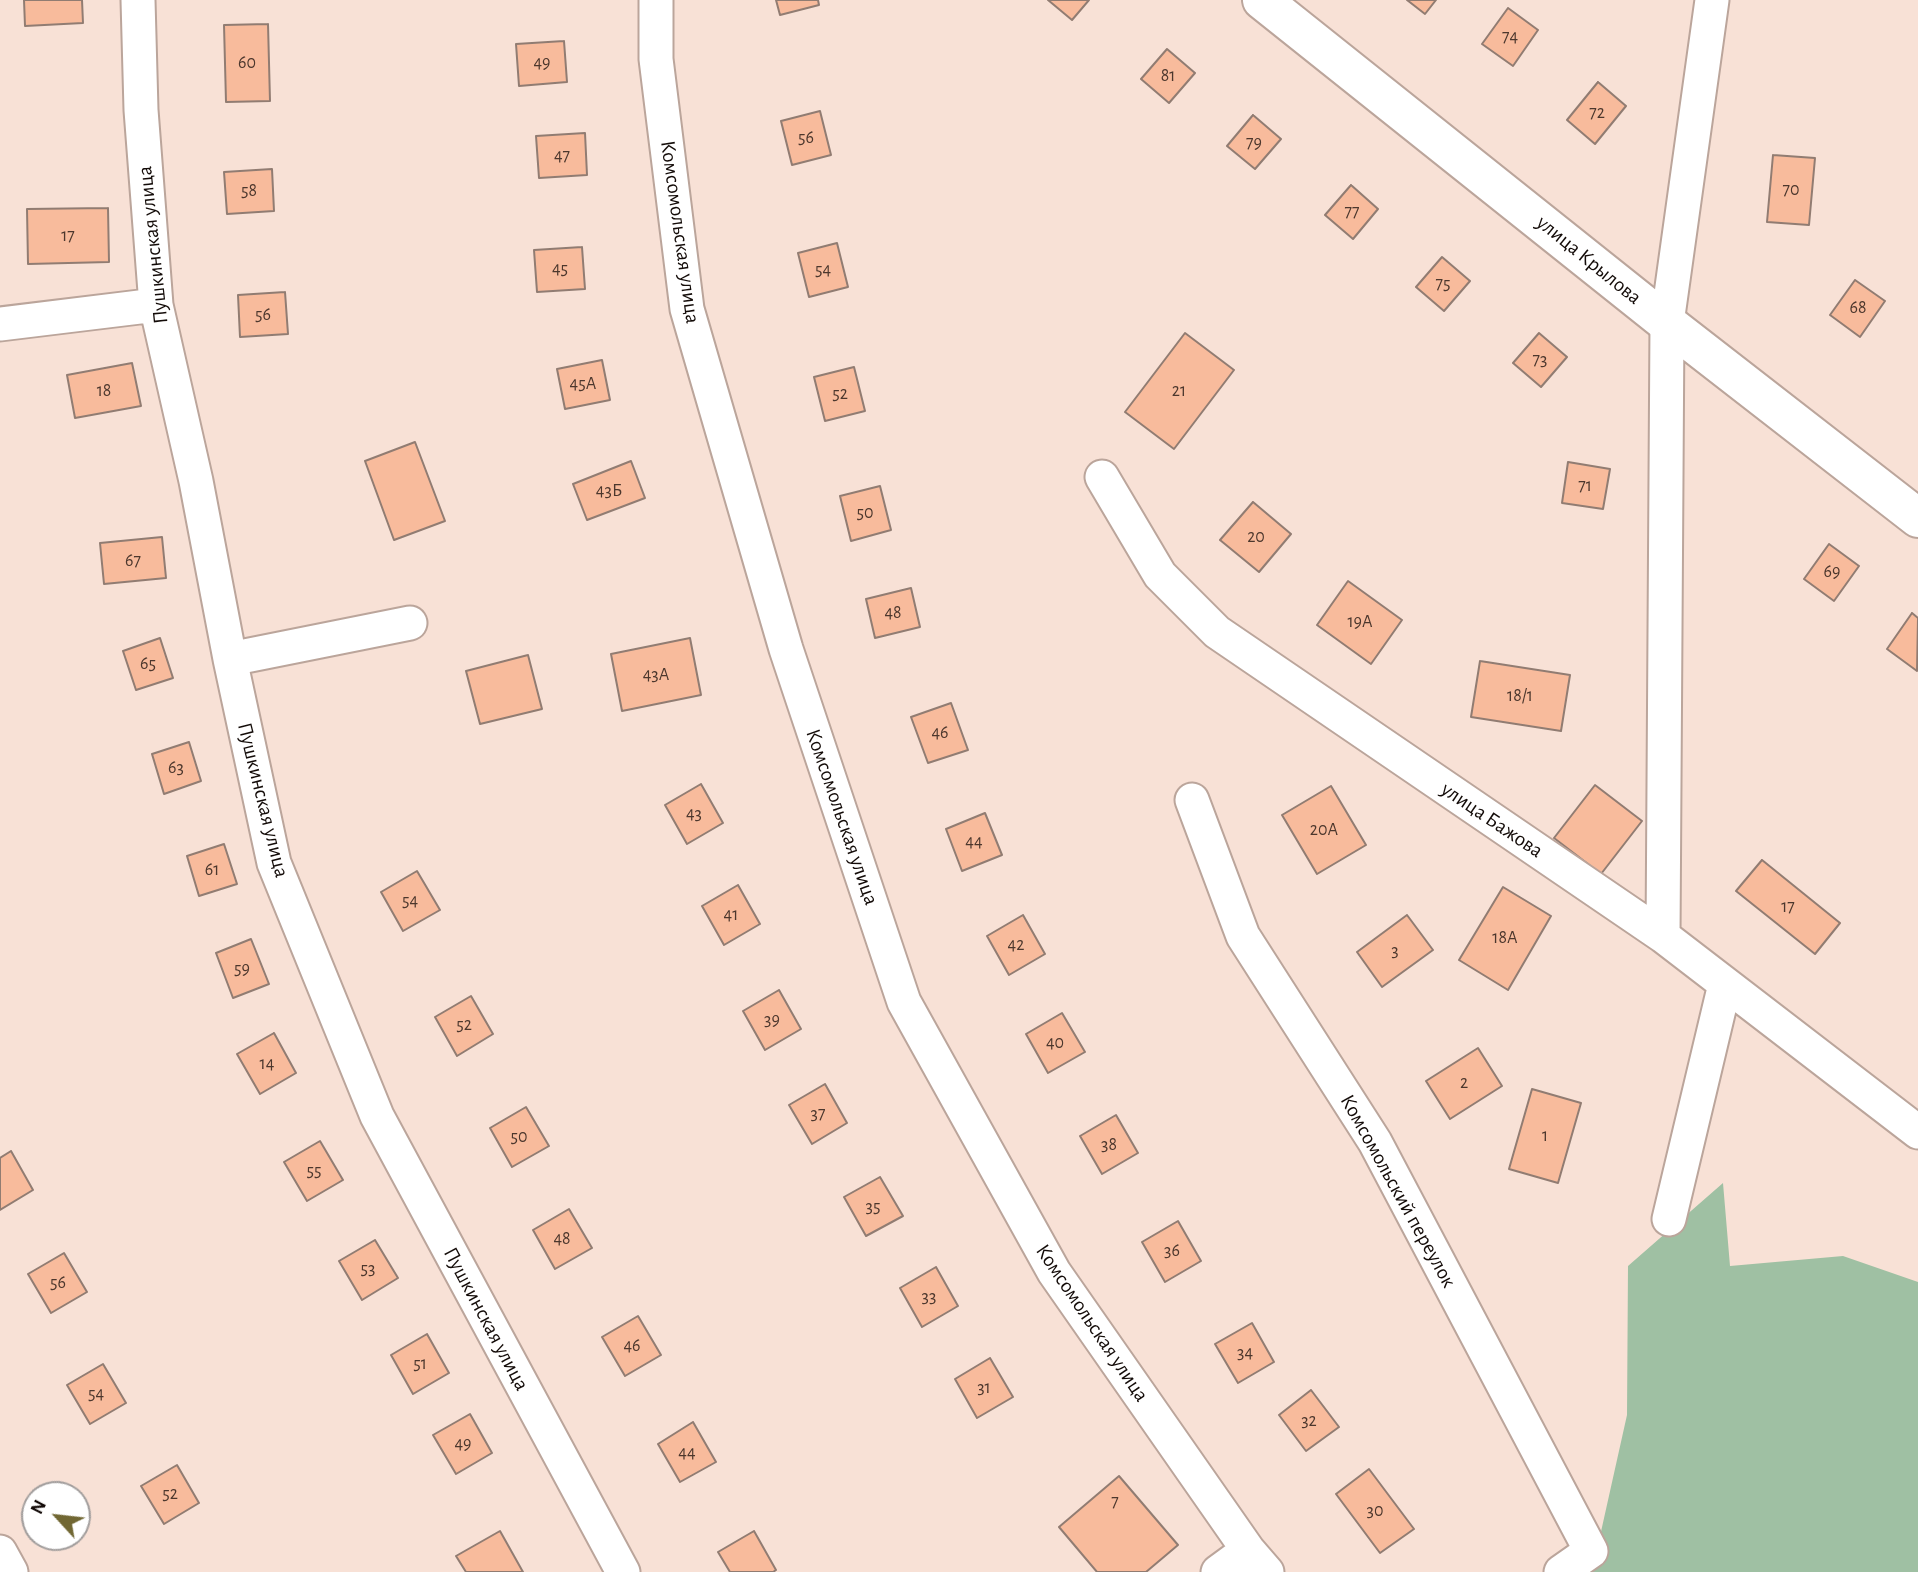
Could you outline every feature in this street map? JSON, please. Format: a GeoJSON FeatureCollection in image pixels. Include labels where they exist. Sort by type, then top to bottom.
{"type":"FeatureCollection","features":[{"type":"Feature","properties":{"kind":"main road","name":"улица Крылова"},"geometry":{"type":"LineString","coordinates":[[1262,0],[1667,323],[1918,518]]}},
{"type":"Feature","properties":{"kind":"street","name":"Пушкинская улица"},"geometry":{"type":"LineString","coordinates":[[138,0],[141,110],[156,305],[196,481],[230,659],[274,863],[377,1116],[623,1572]]}},
{"type":"Feature","properties":{"kind":"street","name":"Комсомольская улица"},"geometry":{"type":"LineString","coordinates":[[656,0],[656,59],[687,309],[786,649],[904,1002],[1055,1272],[1258,1561]]}},
{"type":"Feature","properties":{"kind":"street"},"geometry":{"type":"LineString","coordinates":[[1663,936],[1667,323],[1712,0]]}},
{"type":"Feature","properties":{"kind":"street"},"geometry":{"type":"LineString","coordinates":[[0,324],[156,305]]}},
{"type":"Feature","properties":{"kind":"street","name":"улица Бажова"},"geometry":{"type":"LineString","coordinates":[[1102,477],[1160,575],[1217,632],[1663,936],[1918,1132]]}},
{"type":"Feature","properties":{"kind":"street"},"geometry":{"type":"LineString","coordinates":[[230,659],[410,623]]}},
{"type":"Feature","properties":{"kind":"street","name":"Комсомольский переулок"},"geometry":{"type":"LineString","coordinates":[[1192,800],[1243,936],[1375,1142],[1591,1550],[1561,1572]]}},
{"type":"Feature","properties":{"kind":"street"},"geometry":{"type":"LineString","coordinates":[[1669,1219],[1725,984]]}},
{"type":"Feature","properties":{"kind":"street"},"geometry":{"type":"LineString","coordinates":[[0,1552],[10,1572]]}},
{"type":"Feature","properties":{"kind":"street"},"geometry":{"type":"LineString","coordinates":[[1218,1572],[1258,1561]]}},
{"type":"Feature","properties":{"kind":"green space"},"geometry":{"type":"Polygon","coordinates":[[[1723,1183],[1730,1266],[1843,1256],[1918,1282],[1918,1572],[1592,1572],[1627,1415],[1628,1266],[1723,1183]]]}},
{"type":"Feature","properties":{"kind":"building"},"geometry":{"type":"Polygon","coordinates":[[[24,0],[82,0],[83,23],[25,26],[24,0]]]}},
{"type":"Feature","properties":{"kind":"building"},"geometry":{"type":"Polygon","coordinates":[[[776,0],[818,0],[819,5],[780,15],[776,0]]]}},
{"type":"Feature","properties":{"kind":"building"},"geometry":{"type":"Polygon","coordinates":[[[1048,0],[1089,0],[1072,20],[1048,0]]]}},
{"type":"Feature","properties":{"kind":"building"},"geometry":{"type":"Polygon","coordinates":[[[1407,0],[1436,0],[1425,14],[1407,0]]]}},
{"type":"Feature","properties":{"kind":"building"},"geometry":{"type":"Polygon","coordinates":[[[1508,8],[1538,30],[1513,66],[1482,44],[1508,8]]]}},
{"type":"Feature","properties":{"kind":"building"},"geometry":{"type":"Polygon","coordinates":[[[268,24],[270,101],[226,102],[224,25],[268,24]]]}},
{"type":"Feature","properties":{"kind":"building"},"geometry":{"type":"Polygon","coordinates":[[[564,41],[567,82],[519,86],[516,44],[564,41]]]}},
{"type":"Feature","properties":{"kind":"building"},"geometry":{"type":"Polygon","coordinates":[[[1167,49],[1195,73],[1169,103],[1141,79],[1167,49]]]}},
{"type":"Feature","properties":{"kind":"building"},"geometry":{"type":"Polygon","coordinates":[[[1598,82],[1626,106],[1595,144],[1567,120],[1598,82]]]}},
{"type":"Feature","properties":{"kind":"building"},"geometry":{"type":"Polygon","coordinates":[[[820,111],[831,155],[792,165],[781,121],[820,111]]]}},
{"type":"Feature","properties":{"kind":"building"},"geometry":{"type":"Polygon","coordinates":[[[1253,115],[1281,139],[1255,169],[1227,146],[1253,115]]]}},
{"type":"Feature","properties":{"kind":"building"},"geometry":{"type":"Polygon","coordinates":[[[585,133],[587,175],[539,178],[536,136],[585,133]]]}},
{"type":"Feature","properties":{"kind":"building"},"geometry":{"type":"Polygon","coordinates":[[[1773,155],[1815,158],[1809,225],[1767,222],[1773,155]]]}},
{"type":"Feature","properties":{"kind":"building"},"geometry":{"type":"Polygon","coordinates":[[[272,169],[274,211],[227,214],[224,172],[272,169]]]}},
{"type":"Feature","properties":{"kind":"building"},"geometry":{"type":"Polygon","coordinates":[[[1351,185],[1378,209],[1353,239],[1325,215],[1351,185]]]}},
{"type":"Feature","properties":{"kind":"building"},"geometry":{"type":"Polygon","coordinates":[[[108,208],[109,262],[28,264],[27,209],[108,208]]]}},
{"type":"Feature","properties":{"kind":"building"},"geometry":{"type":"Polygon","coordinates":[[[837,243],[848,287],[809,297],[798,253],[837,243]]]}},
{"type":"Feature","properties":{"kind":"building"},"geometry":{"type":"Polygon","coordinates":[[[582,247],[585,289],[537,292],[534,250],[582,247]]]}},
{"type":"Feature","properties":{"kind":"building"},"geometry":{"type":"Polygon","coordinates":[[[1442,257],[1470,281],[1444,311],[1416,287],[1442,257]]]}},
{"type":"Feature","properties":{"kind":"building"},"geometry":{"type":"Polygon","coordinates":[[[1855,280],[1885,301],[1860,337],[1830,315],[1855,280]]]}},
{"type":"Feature","properties":{"kind":"building"},"geometry":{"type":"Polygon","coordinates":[[[285,292],[288,334],[240,337],[238,295],[285,292]]]}},
{"type":"Feature","properties":{"kind":"building"},"geometry":{"type":"Polygon","coordinates":[[[1185,333],[1234,370],[1174,449],[1125,412],[1185,333]]]}},
{"type":"Feature","properties":{"kind":"building"},"geometry":{"type":"Polygon","coordinates":[[[1539,333],[1567,357],[1541,387],[1513,363],[1539,333]]]}},
{"type":"Feature","properties":{"kind":"building"},"geometry":{"type":"Polygon","coordinates":[[[602,360],[610,400],[565,409],[557,369],[602,360]]]}},
{"type":"Feature","properties":{"kind":"building"},"geometry":{"type":"Polygon","coordinates":[[[132,363],[141,406],[75,418],[67,375],[132,363]]]}},
{"type":"Feature","properties":{"kind":"building"},"geometry":{"type":"Polygon","coordinates":[[[854,367],[865,411],[825,421],[814,377],[854,367]]]}},
{"type":"Feature","properties":{"kind":"building"},"geometry":{"type":"Polygon","coordinates":[[[415,442],[445,521],[394,540],[365,461],[415,442]]]}},
{"type":"Feature","properties":{"kind":"building"},"geometry":{"type":"Polygon","coordinates":[[[631,461],[645,498],[587,520],[573,484],[631,461]]]}},
{"type":"Feature","properties":{"kind":"building"},"geometry":{"type":"Polygon","coordinates":[[[1568,462],[1610,469],[1603,509],[1562,503],[1568,462]]]}},
{"type":"Feature","properties":{"kind":"building"},"geometry":{"type":"Polygon","coordinates":[[[880,486],[891,530],[851,541],[840,496],[880,486]]]}},
{"type":"Feature","properties":{"kind":"building"},"geometry":{"type":"Polygon","coordinates":[[[1253,502],[1291,534],[1259,572],[1220,540],[1253,502]]]}},
{"type":"Feature","properties":{"kind":"building"},"geometry":{"type":"Polygon","coordinates":[[[162,537],[166,578],[104,584],[100,543],[162,537]]]}},
{"type":"Feature","properties":{"kind":"building"},"geometry":{"type":"Polygon","coordinates":[[[1829,544],[1859,566],[1834,601],[1804,579],[1829,544]]]}},
{"type":"Feature","properties":{"kind":"building"},"geometry":{"type":"Polygon","coordinates":[[[1348,581],[1402,620],[1371,664],[1317,625],[1348,581]]]}},
{"type":"Feature","properties":{"kind":"building"},"geometry":{"type":"Polygon","coordinates":[[[911,588],[920,627],[875,638],[866,599],[911,588]]]}},
{"type":"Feature","properties":{"kind":"building"},"geometry":{"type":"Polygon","coordinates":[[[1912,613],[1918,618],[1917,671],[1887,649],[1912,613]]]}},
{"type":"Feature","properties":{"kind":"building"},"geometry":{"type":"Polygon","coordinates":[[[160,638],[173,678],[136,690],[123,651],[160,638]]]}},
{"type":"Feature","properties":{"kind":"building"},"geometry":{"type":"Polygon","coordinates":[[[690,638],[701,695],[622,711],[611,654],[690,638]]]}},
{"type":"Feature","properties":{"kind":"building"},"geometry":{"type":"Polygon","coordinates":[[[528,655],[542,709],[480,724],[466,671],[528,655]]]}},
{"type":"Feature","properties":{"kind":"building"},"geometry":{"type":"Polygon","coordinates":[[[1480,661],[1570,675],[1561,731],[1471,717],[1480,661]]]}},
{"type":"Feature","properties":{"kind":"building"},"geometry":{"type":"Polygon","coordinates":[[[951,703],[968,750],[928,763],[911,717],[951,703]]]}},
{"type":"Feature","properties":{"kind":"building"},"geometry":{"type":"Polygon","coordinates":[[[189,742],[201,781],[164,794],[152,754],[189,742]]]}},
{"type":"Feature","properties":{"kind":"building"},"geometry":{"type":"Polygon","coordinates":[[[701,784],[723,823],[687,844],[665,805],[701,784]]]}},
{"type":"Feature","properties":{"kind":"building"},"geometry":{"type":"Polygon","coordinates":[[[1595,785],[1642,821],[1601,874],[1554,838],[1595,785]]]}},
{"type":"Feature","properties":{"kind":"building"},"geometry":{"type":"Polygon","coordinates":[[[1331,786],[1366,845],[1317,874],[1282,815],[1331,786]]]}},
{"type":"Feature","properties":{"kind":"building"},"geometry":{"type":"Polygon","coordinates":[[[985,813],[1002,855],[962,871],[946,829],[985,813]]]}},
{"type":"Feature","properties":{"kind":"building"},"geometry":{"type":"Polygon","coordinates":[[[224,844],[237,884],[199,896],[187,856],[224,844]]]}},
{"type":"Feature","properties":{"kind":"building"},"geometry":{"type":"Polygon","coordinates":[[[1762,860],[1840,923],[1815,954],[1736,891],[1762,860]]]}},
{"type":"Feature","properties":{"kind":"building"},"geometry":{"type":"Polygon","coordinates":[[[417,871],[440,910],[403,931],[381,892],[417,871]]]}},
{"type":"Feature","properties":{"kind":"building"},"geometry":{"type":"Polygon","coordinates":[[[738,885],[760,924],[724,945],[702,906],[738,885]]]}},
{"type":"Feature","properties":{"kind":"building"},"geometry":{"type":"Polygon","coordinates":[[[1503,887],[1551,916],[1508,990],[1459,960],[1503,887]]]}},
{"type":"Feature","properties":{"kind":"building"},"geometry":{"type":"Polygon","coordinates":[[[1023,915],[1045,954],[1009,975],[987,936],[1023,915]]]}},
{"type":"Feature","properties":{"kind":"building"},"geometry":{"type":"Polygon","coordinates":[[[1407,915],[1433,950],[1382,987],[1357,952],[1407,915]]]}},
{"type":"Feature","properties":{"kind":"building"},"geometry":{"type":"Polygon","coordinates":[[[251,939],[269,984],[233,998],[216,953],[251,939]]]}},
{"type":"Feature","properties":{"kind":"building"},"geometry":{"type":"Polygon","coordinates":[[[779,990],[801,1029],[765,1050],[743,1011],[779,990]]]}},
{"type":"Feature","properties":{"kind":"building"},"geometry":{"type":"Polygon","coordinates":[[[471,996],[493,1034],[457,1056],[435,1017],[471,996]]]}},
{"type":"Feature","properties":{"kind":"building"},"geometry":{"type":"Polygon","coordinates":[[[1062,1013],[1085,1052],[1048,1073],[1026,1034],[1062,1013]]]}},
{"type":"Feature","properties":{"kind":"building"},"geometry":{"type":"Polygon","coordinates":[[[274,1033],[296,1073],[260,1094],[237,1054],[274,1033]]]}},
{"type":"Feature","properties":{"kind":"building"},"geometry":{"type":"Polygon","coordinates":[[[1478,1048],[1502,1086],[1450,1119],[1426,1081],[1478,1048]]]}},
{"type":"Feature","properties":{"kind":"building"},"geometry":{"type":"Polygon","coordinates":[[[825,1084],[847,1123],[812,1144],[789,1105],[825,1084]]]}},
{"type":"Feature","properties":{"kind":"building"},"geometry":{"type":"Polygon","coordinates":[[[1532,1089],[1581,1103],[1558,1183],[1509,1169],[1532,1089]]]}},
{"type":"Feature","properties":{"kind":"building"},"geometry":{"type":"Polygon","coordinates":[[[526,1107],[549,1146],[512,1167],[490,1128],[526,1107]]]}},
{"type":"Feature","properties":{"kind":"building"},"geometry":{"type":"Polygon","coordinates":[[[1116,1115],[1138,1153],[1102,1174],[1080,1136],[1116,1115]]]}},
{"type":"Feature","properties":{"kind":"building"},"geometry":{"type":"Polygon","coordinates":[[[320,1141],[343,1180],[307,1201],[284,1162],[320,1141]]]}},
{"type":"Feature","properties":{"kind":"building"},"geometry":{"type":"Polygon","coordinates":[[[11,1151],[33,1190],[0,1210],[0,1158],[11,1151]]]}},
{"type":"Feature","properties":{"kind":"building"},"geometry":{"type":"Polygon","coordinates":[[[880,1177],[903,1216],[866,1236],[844,1197],[880,1177]]]}},
{"type":"Feature","properties":{"kind":"building"},"geometry":{"type":"Polygon","coordinates":[[[569,1209],[592,1248],[555,1269],[533,1230],[569,1209]]]}},
{"type":"Feature","properties":{"kind":"building"},"geometry":{"type":"Polygon","coordinates":[[[1178,1221],[1201,1261],[1165,1282],[1142,1242],[1178,1221]]]}},
{"type":"Feature","properties":{"kind":"building"},"geometry":{"type":"Polygon","coordinates":[[[375,1240],[398,1278],[362,1300],[339,1261],[375,1240]]]}},
{"type":"Feature","properties":{"kind":"building"},"geometry":{"type":"Polygon","coordinates":[[[64,1253],[87,1292],[51,1313],[28,1274],[64,1253]]]}},
{"type":"Feature","properties":{"kind":"building"},"geometry":{"type":"Polygon","coordinates":[[[936,1267],[958,1306],[922,1327],[900,1288],[936,1267]]]}},
{"type":"Feature","properties":{"kind":"building"},"geometry":{"type":"Polygon","coordinates":[[[638,1316],[661,1355],[625,1376],[602,1337],[638,1316]]]}},
{"type":"Feature","properties":{"kind":"building"},"geometry":{"type":"Polygon","coordinates":[[[1252,1323],[1274,1362],[1238,1383],[1215,1344],[1252,1323]]]}},
{"type":"Feature","properties":{"kind":"building"},"geometry":{"type":"Polygon","coordinates":[[[427,1334],[449,1373],[413,1394],[391,1355],[427,1334]]]}},
{"type":"Feature","properties":{"kind":"building"},"geometry":{"type":"Polygon","coordinates":[[[990,1358],[1013,1397],[977,1418],[955,1379],[990,1358]]]}},
{"type":"Feature","properties":{"kind":"building"},"geometry":{"type":"Polygon","coordinates":[[[103,1364],[126,1403],[90,1424],[67,1385],[103,1364]]]}},
{"type":"Feature","properties":{"kind":"building"},"geometry":{"type":"Polygon","coordinates":[[[1311,1390],[1339,1427],[1306,1451],[1279,1415],[1311,1390]]]}},
{"type":"Feature","properties":{"kind":"building"},"geometry":{"type":"Polygon","coordinates":[[[470,1414],[492,1453],[456,1474],[433,1435],[470,1414]]]}},
{"type":"Feature","properties":{"kind":"building"},"geometry":{"type":"Polygon","coordinates":[[[693,1422],[716,1462],[680,1482],[658,1444],[693,1422]]]}},
{"type":"Feature","properties":{"kind":"building"},"geometry":{"type":"Polygon","coordinates":[[[177,1465],[199,1503],[164,1524],[141,1486],[177,1465]]]}},
{"type":"Feature","properties":{"kind":"building"},"geometry":{"type":"Polygon","coordinates":[[[1369,1469],[1414,1529],[1380,1553],[1336,1494],[1369,1469]]]}},
{"type":"Feature","properties":{"kind":"building"},"geometry":{"type":"Polygon","coordinates":[[[1119,1476],[1178,1545],[1146,1572],[1097,1572],[1059,1527],[1119,1476]]]}},
{"type":"Feature","properties":{"kind":"building"},"geometry":{"type":"Polygon","coordinates":[[[500,1531],[523,1572],[466,1572],[456,1556],[500,1531]]]}},
{"type":"Feature","properties":{"kind":"building"},"geometry":{"type":"Polygon","coordinates":[[[754,1531],[776,1570],[730,1572],[718,1552],[754,1531]]]}}]}
